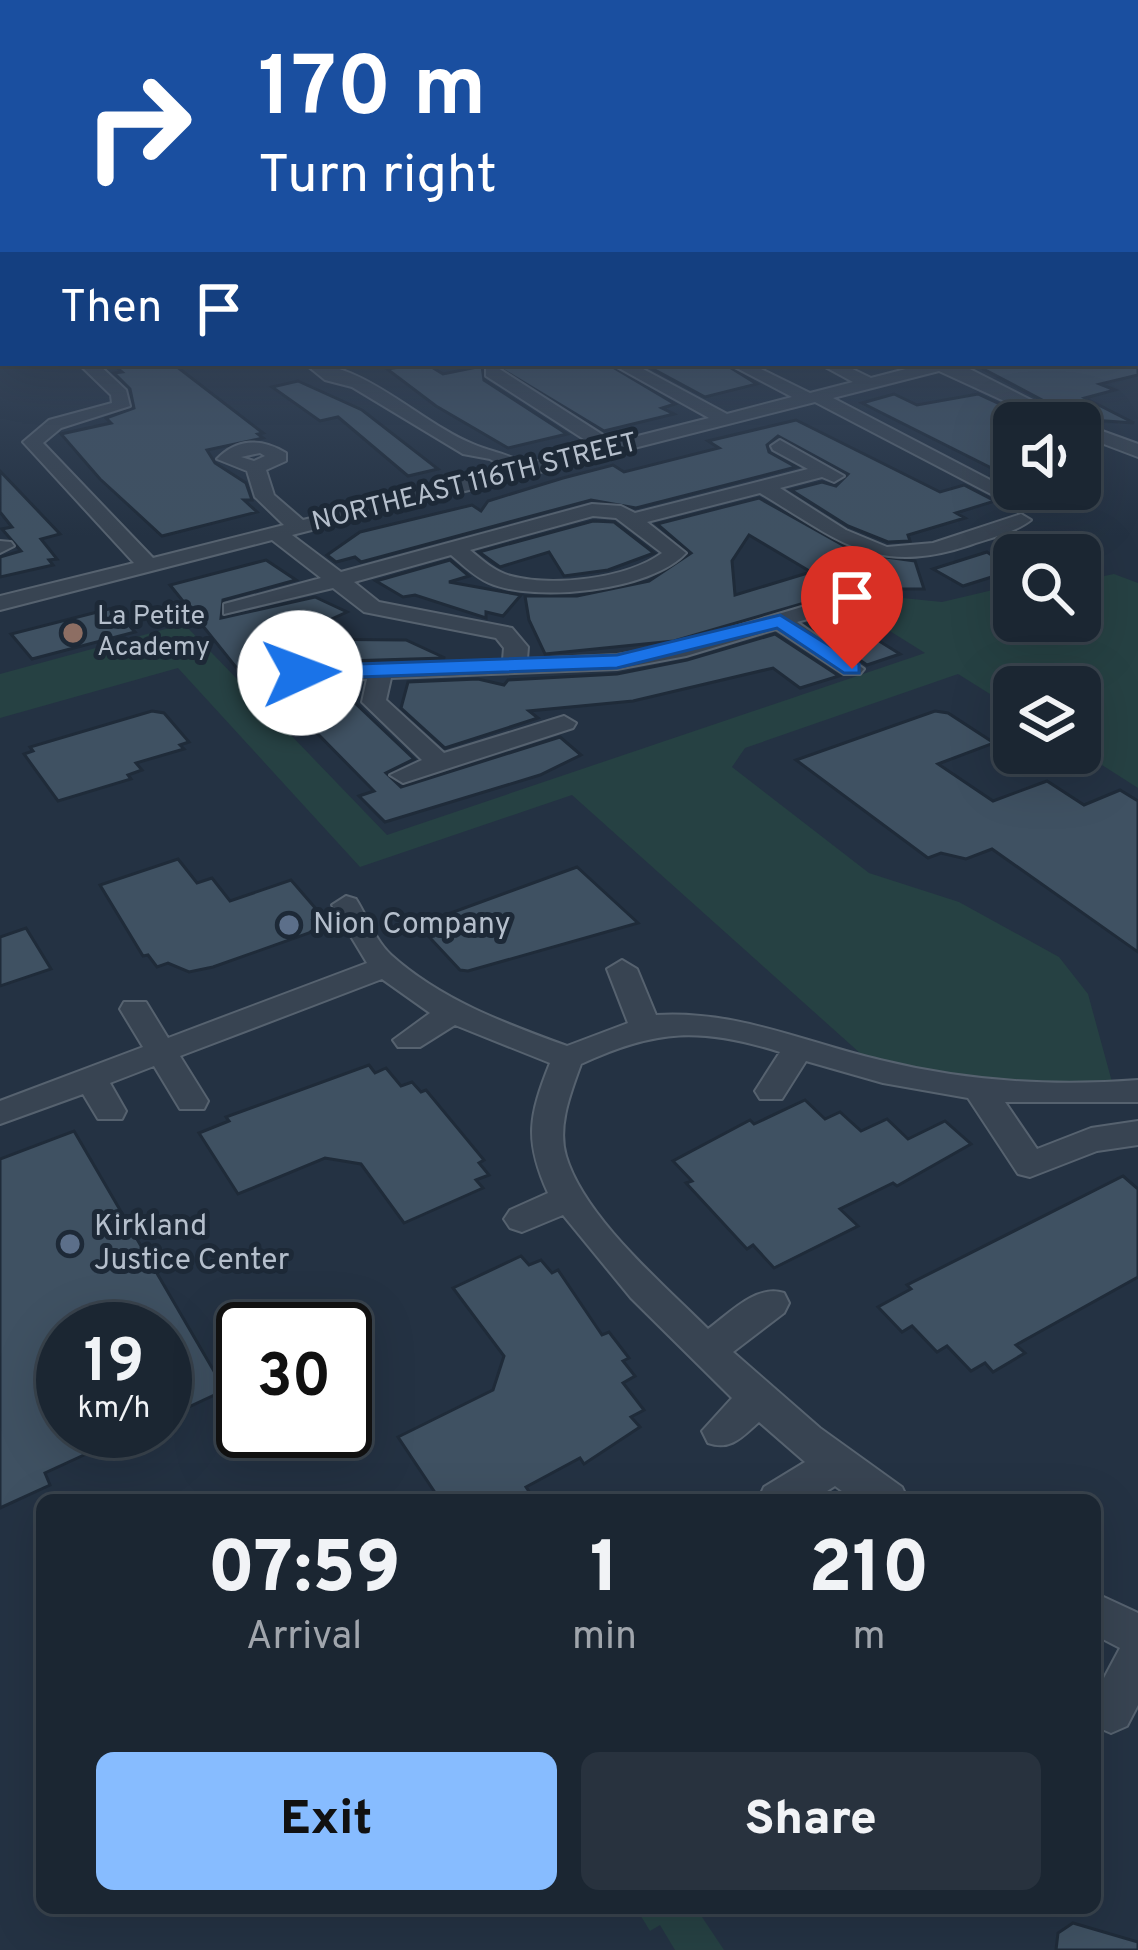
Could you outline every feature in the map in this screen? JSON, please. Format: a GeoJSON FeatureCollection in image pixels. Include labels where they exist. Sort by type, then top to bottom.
{"type":"FeatureCollection","features":[{"type":"Feature","properties":{"kind":"street"},"geometry":{"type":"LineString","coordinates":[[317,366],[332,376],[357,373],[470,450],[495,454],[524,471]]}},
{"type":"Feature","properties":{"kind":"street"},"geometry":{"type":"LineString","coordinates":[[625,366],[724,419]]}},
{"type":"Feature","properties":{"kind":"street"},"geometry":{"type":"LineString","coordinates":[[743,366],[963,466],[1018,510],[913,552],[890,553],[868,547],[764,487]]}},
{"type":"Feature","properties":{"kind":"street"},"geometry":{"type":"LineString","coordinates":[[833,366],[868,383]]}},
{"type":"Feature","properties":{"kind":"street","name":"NORTHEAST 116TH STREET"},"geometry":{"type":"LineString","coordinates":[[0,603],[937,366]]}},
{"type":"Feature","properties":{"kind":"street"},"geometry":{"type":"LineString","coordinates":[[949,366],[1023,402]]}},
{"type":"Feature","properties":{"kind":"street"},"geometry":{"type":"LineString","coordinates":[[91,368],[121,394],[121,406],[55,424],[32,442],[149,566]]}},
{"type":"Feature","properties":{"kind":"street"},"geometry":{"type":"LineString","coordinates":[[492,372],[612,449]]}},
{"type":"Feature","properties":{"kind":"street"},"geometry":{"type":"LineString","coordinates":[[1101,437],[1138,451]]}},
{"type":"Feature","properties":{"kind":"street"},"geometry":{"type":"LineString","coordinates":[[633,520],[832,475],[780,446]]}},
{"type":"Feature","properties":{"kind":"street"},"geometry":{"type":"LineString","coordinates":[[470,450],[465,466],[482,481]]}},
{"type":"Feature","properties":{"kind":"street"},"geometry":{"type":"LineString","coordinates":[[256,467],[265,497],[287,530],[334,581],[372,607],[504,633],[516,647],[514,668]]}},
{"type":"Feature","properties":{"kind":"street"},"geometry":{"type":"LineString","coordinates":[[232,609],[453,545],[606,508],[633,520],[674,553],[659,568],[556,585],[513,584],[486,572],[453,545]]}},
{"type":"Feature","properties":{"kind":"street"},"geometry":{"type":"LineString","coordinates":[[273,676],[617,662],[835,604]]}},
{"type":"Feature","properties":{"kind":"street"},"geometry":{"type":"LineString","coordinates":[[780,621],[852,669]]}},
{"type":"Feature","properties":{"kind":"street"},"geometry":{"type":"LineString","coordinates":[[381,672],[374,702],[440,763]]}},
{"type":"Feature","properties":{"kind":"street"},"geometry":{"type":"LineString","coordinates":[[403,775],[564,723]]}},
{"type":"Feature","properties":{"kind":"street"},"geometry":{"type":"LineString","coordinates":[[346,905],[354,928],[388,966],[451,1014],[568,1058]]}},
{"type":"Feature","properties":{"kind":"street"},"geometry":{"type":"LineString","coordinates":[[0,1113],[388,966]]}},
{"type":"Feature","properties":{"kind":"street"},"geometry":{"type":"LineString","coordinates":[[622,969],[644,1025]]}},
{"type":"Feature","properties":{"kind":"street"},"geometry":{"type":"LineString","coordinates":[[135,1009],[192,1101]]}},
{"type":"Feature","properties":{"kind":"street"},"geometry":{"type":"LineString","coordinates":[[409,1040],[451,1014]]}},
{"type":"Feature","properties":{"kind":"street"},"geometry":{"type":"LineString","coordinates":[[879,1494],[705,1352],[586,1225],[549,1159],[547,1111],[568,1058],[617,1032],[697,1020],[880,1071],[979,1090],[1076,1095],[1138,1091]]}},
{"type":"Feature","properties":{"kind":"street"},"geometry":{"type":"LineString","coordinates":[[771,1091],[800,1046]]}},
{"type":"Feature","properties":{"kind":"street"},"geometry":{"type":"LineString","coordinates":[[91,1079],[110,1111]]}},
{"type":"Feature","properties":{"kind":"street"},"geometry":{"type":"LineString","coordinates":[[979,1090],[999,1127],[1030,1165],[1091,1140],[1138,1133]]}},
{"type":"Feature","properties":{"kind":"street"},"geometry":{"type":"LineString","coordinates":[[522,1219],[571,1197]]}},
{"type":"Feature","properties":{"kind":"street"},"geometry":{"type":"LineString","coordinates":[[705,1352],[771,1304]]}},
{"type":"Feature","properties":{"kind":"street"},"geometry":{"type":"LineString","coordinates":[[722,1431],[760,1397]]}},
{"type":"Feature","properties":{"kind":"street"},"geometry":{"type":"LineString","coordinates":[[788,1494],[839,1462]]}},
{"type":"Feature","properties":{"kind":"street"},"geometry":{"type":"LineString","coordinates":[[1101,1616],[1138,1635]]}},
{"type":"Feature","properties":{"kind":"street"},"geometry":{"type":"LineString","coordinates":[[1111,1711],[1138,1659]]}},
{"type":"Feature","properties":{"kind":"green space"},"geometry":{"type":"Polygon","coordinates":[[[1114,574],[1138,583],[1138,788],[1101,764],[1101,666],[993,666],[993,696],[958,674],[745,748],[732,767],[869,873],[959,902],[1059,957],[1088,994],[1115,1093],[880,1071],[572,795],[360,867],[178,668],[0,718],[0,674],[184,624],[387,835],[925,653],[837,598],[853,593],[942,602],[993,590],[993,642],[1101,642],[1101,577],[1114,574]]]}},
{"type":"Feature","properties":{"kind":"green space"},"geometry":{"type":"Polygon","coordinates":[[[640,1914],[700,1914],[724,1950],[675,1950],[660,1925],[650,1931],[640,1914]]]}},
{"type":"Feature","properties":{"kind":"building"},"geometry":{"type":"Polygon","coordinates":[[[115,366],[176,366],[263,433],[258,434],[263,438],[207,450],[215,463],[246,483],[252,500],[244,500],[257,512],[162,536],[100,479],[61,434],[111,423],[106,418],[134,408],[130,389],[114,373],[122,372],[115,366]]]}},
{"type":"Feature","properties":{"kind":"building"},"geometry":{"type":"Polygon","coordinates":[[[430,366],[443,374],[482,366],[484,380],[567,434],[508,448],[436,406],[387,369],[430,366]]]}},
{"type":"Feature","properties":{"kind":"building"},"geometry":{"type":"Polygon","coordinates":[[[496,366],[611,366],[675,404],[662,408],[674,414],[604,431],[496,366]]]}},
{"type":"Feature","properties":{"kind":"building"},"geometry":{"type":"Polygon","coordinates":[[[648,366],[728,366],[757,384],[705,397],[648,366]]]}},
{"type":"Feature","properties":{"kind":"building"},"geometry":{"type":"Polygon","coordinates":[[[978,366],[1138,366],[1138,375],[1100,384],[1115,390],[1085,398],[1093,402],[1046,402],[978,366]]]}},
{"type":"Feature","properties":{"kind":"building"},"geometry":{"type":"Polygon","coordinates":[[[298,381],[362,410],[438,469],[408,476],[338,417],[320,421],[272,387],[298,381]]]}},
{"type":"Feature","properties":{"kind":"building"},"geometry":{"type":"Polygon","coordinates":[[[894,394],[917,405],[978,394],[995,402],[993,469],[862,403],[894,394]]]}},
{"type":"Feature","properties":{"kind":"building"},"geometry":{"type":"Polygon","coordinates":[[[1101,406],[1134,423],[1101,421],[1101,406]]]}},
{"type":"Feature","properties":{"kind":"building"},"geometry":{"type":"Polygon","coordinates":[[[796,420],[940,492],[964,485],[993,502],[956,513],[965,518],[908,535],[910,541],[888,542],[848,526],[791,490],[822,482],[836,486],[848,474],[778,436],[767,445],[769,452],[796,467],[636,508],[591,500],[361,562],[355,557],[336,562],[327,555],[360,532],[472,505],[481,511],[488,501],[613,465],[624,472],[719,448],[708,441],[796,420]]]}},
{"type":"Feature","properties":{"kind":"building"},"geometry":{"type":"Polygon","coordinates":[[[0,471],[60,534],[41,539],[57,559],[49,560],[53,565],[0,577],[0,557],[21,551],[2,529],[12,527],[0,512],[0,471]]]}},
{"type":"Feature","properties":{"kind":"building"},"geometry":{"type":"Polygon","coordinates":[[[759,498],[857,553],[915,561],[924,589],[892,589],[885,563],[839,593],[674,641],[545,654],[529,620],[525,596],[577,596],[649,581],[691,553],[657,524],[759,498]],[[749,535],[732,561],[735,595],[811,572],[749,535]]]}},
{"type":"Feature","properties":{"kind":"building"},"geometry":{"type":"Polygon","coordinates":[[[593,521],[614,522],[654,553],[608,570],[564,576],[549,552],[500,567],[479,552],[593,521]]]}},
{"type":"Feature","properties":{"kind":"building"},"geometry":{"type":"Polygon","coordinates":[[[987,552],[993,556],[993,577],[963,586],[933,569],[987,552]]]}},
{"type":"Feature","properties":{"kind":"building"},"geometry":{"type":"Polygon","coordinates":[[[266,560],[296,580],[223,600],[221,618],[315,597],[347,612],[287,639],[406,640],[445,658],[312,662],[239,671],[170,585],[266,560]]]}},
{"type":"Feature","properties":{"kind":"building"},"geometry":{"type":"Polygon","coordinates":[[[450,560],[469,576],[449,582],[521,595],[503,616],[486,612],[486,618],[415,595],[403,597],[376,581],[450,560]]]}},
{"type":"Feature","properties":{"kind":"building","name":"La Petite Academy"},"geometry":{"type":"Polygon","coordinates":[[[113,608],[135,632],[32,659],[11,634],[113,608]]]}},
{"type":"Feature","properties":{"kind":"building"},"geometry":{"type":"Polygon","coordinates":[[[835,616],[900,654],[867,665],[807,624],[835,616]]]}},
{"type":"Feature","properties":{"kind":"building"},"geometry":{"type":"Polygon","coordinates":[[[775,634],[839,676],[800,688],[773,668],[633,701],[529,711],[538,718],[445,748],[401,708],[408,682],[478,679],[504,685],[508,680],[617,674],[687,660],[775,634]]]}},
{"type":"Feature","properties":{"kind":"building"},"geometry":{"type":"Polygon","coordinates":[[[336,685],[414,759],[386,773],[401,787],[560,737],[581,755],[540,775],[385,822],[359,796],[374,791],[307,723],[295,722],[271,687],[336,685]]]}},
{"type":"Feature","properties":{"kind":"building"},"geometry":{"type":"Polygon","coordinates":[[[152,711],[164,713],[189,742],[180,745],[184,749],[136,763],[142,770],[128,775],[131,779],[58,801],[24,754],[33,751],[30,747],[152,711]]]}},
{"type":"Feature","properties":{"kind":"building"},"geometry":{"type":"Polygon","coordinates":[[[935,711],[948,713],[993,742],[938,764],[993,801],[1047,781],[1084,805],[1120,790],[1138,801],[1138,952],[992,849],[966,859],[941,853],[928,858],[796,760],[935,711]]]}},
{"type":"Feature","properties":{"kind":"building"},"geometry":{"type":"Polygon","coordinates":[[[178,859],[197,883],[212,878],[230,901],[291,880],[323,917],[313,920],[318,926],[309,933],[213,967],[189,972],[168,963],[157,967],[148,955],[143,956],[100,885],[178,859]]]}},
{"type":"Feature","properties":{"kind":"building"},"geometry":{"type":"Polygon","coordinates":[[[577,867],[638,923],[468,971],[460,970],[418,925],[577,867]]]}},
{"type":"Feature","properties":{"kind":"building"},"geometry":{"type":"Polygon","coordinates":[[[26,928],[51,969],[0,986],[0,937],[26,928]]]}},
{"type":"Feature","properties":{"kind":"building"},"geometry":{"type":"Polygon","coordinates":[[[369,1065],[375,1073],[386,1068],[401,1086],[412,1082],[421,1092],[426,1090],[484,1160],[479,1163],[489,1175],[476,1180],[483,1188],[404,1223],[361,1164],[325,1158],[238,1194],[199,1133],[229,1121],[226,1117],[369,1065]]]}},
{"type":"Feature","properties":{"kind":"building"},"geometry":{"type":"Polygon","coordinates":[[[805,1100],[825,1119],[840,1112],[861,1131],[887,1119],[908,1139],[945,1121],[971,1144],[897,1186],[893,1183],[840,1209],[858,1226],[774,1268],[753,1245],[747,1249],[686,1183],[692,1181],[673,1161],[750,1120],[754,1124],[805,1100]]]}},
{"type":"Feature","properties":{"kind":"building","name":"Kirkland Justice Center"},"geometry":{"type":"Polygon","coordinates":[[[74,1131],[174,1302],[36,1302],[36,1458],[78,1458],[45,1473],[50,1485],[0,1508],[0,1159],[74,1131]]]}},
{"type":"Feature","properties":{"kind":"building"},"geometry":{"type":"Polygon","coordinates":[[[1123,1176],[1138,1189],[1138,1277],[1016,1345],[1025,1353],[993,1372],[985,1363],[971,1371],[947,1346],[937,1352],[912,1326],[902,1332],[878,1307],[911,1289],[907,1285],[1123,1176]]]}},
{"type":"Feature","properties":{"kind":"building"},"geometry":{"type":"Polygon","coordinates":[[[521,1256],[529,1265],[541,1260],[552,1273],[558,1270],[602,1335],[609,1332],[629,1358],[623,1361],[635,1376],[623,1383],[644,1410],[631,1417],[640,1427],[584,1464],[580,1458],[526,1487],[528,1494],[436,1494],[398,1437],[493,1390],[504,1356],[453,1288],[521,1256]]]}},
{"type":"Feature","properties":{"kind":"building","name":"Kirkland Justice Center"},"geometry":{"type":"Polygon","coordinates":[[[192,1333],[216,1375],[216,1394],[192,1405],[192,1333]]]}},
{"type":"Feature","properties":{"kind":"building"},"geometry":{"type":"Polygon","coordinates":[[[1073,1923],[1138,1942],[1138,1950],[1056,1950],[1058,1933],[1073,1923]]]}},
{"type":"Feature","properties":{"kind":"place","name":"La Petite Academy"},"geometry":{"type":"Point","coordinates":[73,633]}},
{"type":"Feature","properties":{"kind":"place","name":"Nion Company"},"geometry":{"type":"Point","coordinates":[289,925]}},
{"type":"Feature","properties":{"kind":"place","name":"Kirkland Justice Center"},"geometry":{"type":"Point","coordinates":[70,1244]}},
{"type":"Feature","properties":{"kind":"route"},"geometry":{"type":"LineString","coordinates":[[300,673],[617,662],[679,651],[780,621],[852,669]]}}]}
